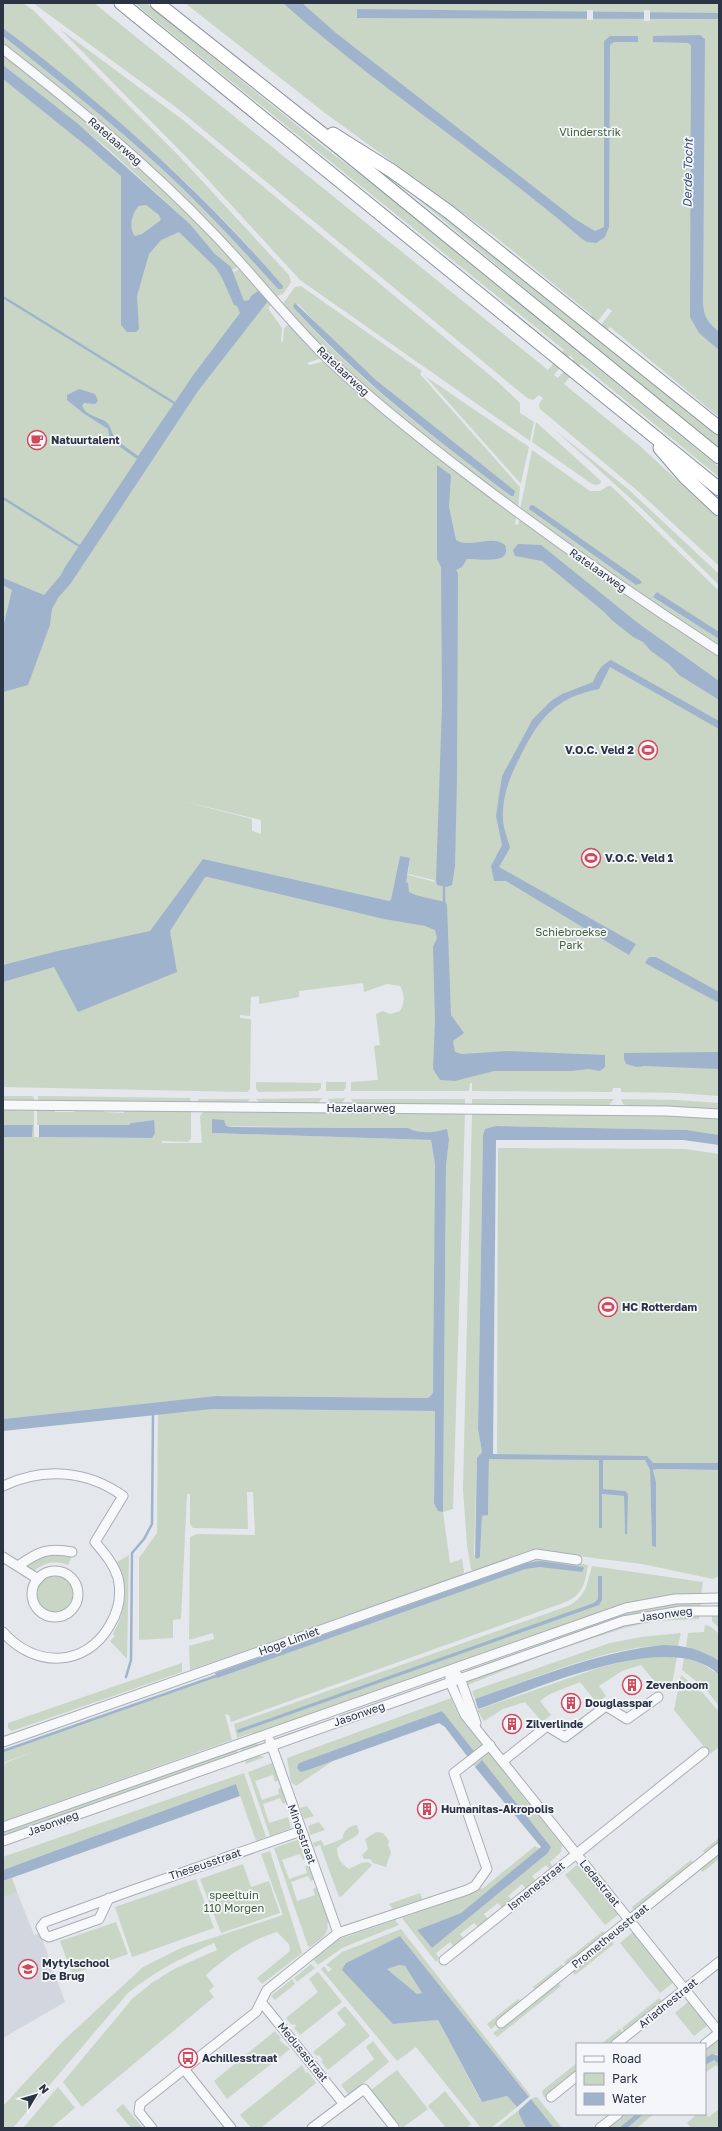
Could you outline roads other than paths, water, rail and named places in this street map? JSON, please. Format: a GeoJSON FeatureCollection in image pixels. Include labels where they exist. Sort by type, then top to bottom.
{"type":"FeatureCollection","features":[{"type":"Feature","properties":{"kind":"highway"},"geometry":{"type":"LineString","coordinates":[[121,3],[634,418],[719,489]]}},
{"type":"Feature","properties":{"kind":"highway"},"geometry":{"type":"LineString","coordinates":[[157,3],[288,109],[340,148],[719,457]]}},
{"type":"Feature","properties":{"kind":"highway"},"geometry":{"type":"LineString","coordinates":[[288,109],[351,144],[450,212],[719,428]]}},
{"type":"Feature","properties":{"kind":"highway"},"geometry":{"type":"LineString","coordinates":[[634,418],[685,477],[719,509]]}},
{"type":"Feature","properties":{"kind":"street","name":"Ratelaarweg"},"geometry":{"type":"LineString","coordinates":[[3,49],[91,120],[171,191],[218,238],[326,357],[379,405],[550,537],[614,582],[719,651]]}},
{"type":"Feature","properties":{"kind":"street","name":"Hazelaarweg"},"geometry":{"type":"LineString","coordinates":[[3,1105],[660,1111],[719,1114]]}},
{"type":"Feature","properties":{"kind":"street"},"geometry":{"type":"LineString","coordinates":[[3,1486],[32,1476],[56,1473],[81,1476],[107,1485],[123,1496],[95,1542],[111,1562],[117,1577],[120,1596],[116,1614],[105,1635],[82,1653],[68,1658],[52,1659],[26,1651],[11,1642],[3,1632]]}},
{"type":"Feature","properties":{"kind":"street"},"geometry":{"type":"LineString","coordinates":[[18,1566],[34,1554],[46,1550],[72,1552]]}},
{"type":"Feature","properties":{"kind":"street","name":"Hoge Limiet"},"geometry":{"type":"LineString","coordinates":[[3,1742],[536,1554],[577,1560]]}},
{"type":"Feature","properties":{"kind":"street"},"geometry":{"type":"LineString","coordinates":[[3,1557],[38,1579]]}},
{"type":"Feature","properties":{"kind":"street"},"geometry":{"type":"LineString","coordinates":[[49,1572],[62,1572],[68,1575],[73,1581],[78,1594],[73,1608],[69,1613],[57,1617],[45,1615],[38,1610],[34,1603],[32,1594],[38,1579],[49,1572]]}},
{"type":"Feature","properties":{"kind":"street","name":"Jasonweg"},"geometry":{"type":"LineString","coordinates":[[3,1827],[626,1608],[675,1599],[719,1598]]}},
{"type":"Feature","properties":{"kind":"street","name":"Jasonweg"},"geometry":{"type":"LineString","coordinates":[[3,1841],[623,1621],[681,1611],[719,1611]]}},
{"type":"Feature","properties":{"kind":"street"},"geometry":{"type":"LineString","coordinates":[[451,1670],[460,1678]]}},
{"type":"Feature","properties":{"kind":"street","name":"Ledastraat"},"geometry":{"type":"LineString","coordinates":[[451,1670],[450,1682],[465,1715],[719,2032]]}},
{"type":"Feature","properties":{"kind":"street","name":"Ledastraat"},"geometry":{"type":"LineString","coordinates":[[460,1678],[471,1713],[480,1733]]}},
{"type":"Feature","properties":{"kind":"street"},"geometry":{"type":"LineString","coordinates":[[503,1761],[547,1726],[565,1737],[606,1706],[627,1719],[658,1697]]}},
{"type":"Feature","properties":{"kind":"street","name":"Minosstraat"},"geometry":{"type":"LineString","coordinates":[[267,1734],[338,1934]]}},
{"type":"Feature","properties":{"kind":"street"},"geometry":{"type":"LineString","coordinates":[[152,2128],[139,2112],[140,2104],[256,2012],[262,2003],[267,1990],[338,1934],[468,1890],[475,1886],[487,1869],[454,1773],[490,1745]]}},
{"type":"Feature","properties":{"kind":"street","name":"Ismenestraat"},"geometry":{"type":"LineString","coordinates":[[444,1960],[704,1752]]}},
{"type":"Feature","properties":{"kind":"street","name":"Theseusstraat"},"geometry":{"type":"LineString","coordinates":[[109,1898],[99,1919],[49,1937],[45,1935],[41,1927],[44,1922],[109,1898],[301,1831]]}},
{"type":"Feature","properties":{"kind":"street","name":"Prometheusstraat"},"geometry":{"type":"LineString","coordinates":[[501,2023],[719,1848]]}},
{"type":"Feature","properties":{"kind":"street","name":"Ariadnestraat"},"geometry":{"type":"LineString","coordinates":[[617,2043],[719,1962]]}},
{"type":"Feature","properties":{"kind":"street","name":"Medusastraat"},"geometry":{"type":"LineString","coordinates":[[262,2003],[343,2103]]}},
{"type":"Feature","properties":{"kind":"street"},"geometry":{"type":"LineString","coordinates":[[706,2043],[719,2032]]}},
{"type":"Feature","properties":{"kind":"street"},"geometry":{"type":"LineString","coordinates":[[626,2036],[632,2043]]}},
{"type":"Feature","properties":{"kind":"street"},"geometry":{"type":"LineString","coordinates":[[184,2069],[231,2128]]}},
{"type":"Feature","properties":{"kind":"street"},"geometry":{"type":"LineString","coordinates":[[551,2097],[576,2077]]}},
{"type":"Feature","properties":{"kind":"street"},"geometry":{"type":"LineString","coordinates":[[312,2128],[343,2103],[364,2089],[394,2127]]}},
{"type":"Feature","properties":{"kind":"street"},"geometry":{"type":"LineString","coordinates":[[600,2128],[617,2115]]}},
{"type":"Feature","properties":{"kind":"water"},"geometry":{"type":"Polygon","coordinates":[[[283,3],[302,3],[336,33],[575,219],[595,231],[604,227],[604,41],[610,36],[638,36],[638,42],[614,42],[610,45],[609,227],[605,237],[596,243],[587,242],[582,239],[508,179],[356,64],[283,3]]]}},
{"type":"Feature","properties":{"kind":"water"},"geometry":{"type":"Polygon","coordinates":[[[357,9],[719,13],[719,19],[357,18],[357,9]]]}},
{"type":"Feature","properties":{"kind":"water"},"geometry":{"type":"Polygon","coordinates":[[[3,28],[78,87],[185,182],[252,250],[283,286],[282,289],[278,289],[191,197],[160,167],[102,117],[3,36],[3,28]]]}},
{"type":"Feature","properties":{"kind":"water"},"geometry":{"type":"Polygon","coordinates":[[[700,35],[705,39],[703,304],[708,320],[719,332],[719,350],[699,333],[690,317],[691,45],[688,43],[653,42],[653,36],[700,35]]]}},
{"type":"Feature","properties":{"kind":"water"},"geometry":{"type":"Polygon","coordinates":[[[3,65],[77,123],[190,224],[215,254],[231,267],[244,301],[249,300],[251,296],[258,291],[268,301],[198,391],[71,583],[58,598],[52,609],[50,625],[28,685],[3,692],[3,628],[12,590],[3,585],[3,578],[44,595],[61,575],[137,459],[110,440],[108,429],[83,413],[67,400],[67,395],[79,389],[95,394],[98,401],[95,404],[84,403],[82,406],[85,411],[105,421],[109,425],[115,439],[138,456],[194,374],[240,313],[237,306],[234,305],[216,268],[179,232],[161,240],[149,254],[137,296],[139,329],[136,332],[127,332],[121,325],[121,176],[89,148],[3,79],[3,65]],[[146,205],[139,206],[134,212],[131,225],[135,236],[142,234],[161,220],[159,215],[146,205]]]}},
{"type":"Feature","properties":{"kind":"water"},"geometry":{"type":"Polygon","coordinates":[[[295,303],[376,380],[515,491],[514,496],[511,496],[425,430],[370,383],[293,307],[295,303]]]}},
{"type":"Feature","properties":{"kind":"water"},"geometry":{"type":"Polygon","coordinates":[[[437,465],[451,475],[449,507],[456,540],[468,543],[487,541],[500,542],[505,545],[506,552],[504,556],[493,560],[467,559],[462,567],[456,570],[458,573],[455,866],[452,885],[446,887],[437,885],[436,880],[442,705],[441,567],[437,559],[437,465]]]}},
{"type":"Feature","properties":{"kind":"water"},"geometry":{"type":"Polygon","coordinates":[[[533,505],[640,580],[642,583],[636,585],[529,509],[530,506],[533,505]]]}},
{"type":"Feature","properties":{"kind":"water"},"geometry":{"type":"Polygon","coordinates":[[[518,544],[541,545],[638,623],[719,681],[719,700],[679,675],[669,664],[651,651],[643,642],[633,637],[613,621],[542,561],[515,556],[513,550],[518,544]]]}},
{"type":"Feature","properties":{"kind":"water"},"geometry":{"type":"Polygon","coordinates":[[[657,592],[719,632],[719,639],[653,597],[657,592]]]}},
{"type":"Feature","properties":{"kind":"water"},"geometry":{"type":"Polygon","coordinates":[[[611,660],[719,721],[719,729],[610,667],[599,689],[583,693],[559,704],[541,721],[527,744],[513,772],[505,795],[503,822],[510,848],[499,867],[636,944],[629,955],[506,881],[494,881],[491,866],[502,845],[496,816],[502,776],[532,720],[551,701],[562,694],[593,682],[600,669],[611,660]]]}},
{"type":"Feature","properties":{"kind":"water"},"geometry":{"type":"Polygon","coordinates":[[[400,856],[410,858],[406,882],[408,883],[409,892],[421,897],[445,902],[447,905],[451,1015],[464,1033],[453,1041],[455,1052],[462,1054],[508,1051],[605,1055],[605,1067],[600,1071],[588,1069],[572,1071],[494,1071],[455,1081],[440,1080],[433,1069],[435,1021],[433,947],[437,938],[435,930],[425,926],[384,919],[208,877],[205,877],[170,931],[177,972],[78,1012],[54,967],[3,982],[3,965],[58,951],[150,931],[203,859],[389,901],[391,900],[400,856]]]}},
{"type":"Feature","properties":{"kind":"water"},"geometry":{"type":"Polygon","coordinates":[[[649,957],[656,957],[719,992],[719,1003],[645,963],[649,957]]]}},
{"type":"Feature","properties":{"kind":"water"},"geometry":{"type":"Polygon","coordinates":[[[719,1052],[719,1069],[637,1067],[626,1064],[624,1059],[624,1053],[719,1052]]]}},
{"type":"Feature","properties":{"kind":"water"},"geometry":{"type":"Polygon","coordinates":[[[212,1119],[224,1120],[226,1126],[232,1127],[408,1128],[427,1132],[447,1129],[449,1140],[446,1166],[443,1512],[438,1511],[434,1503],[435,1411],[213,1409],[3,1431],[3,1419],[215,1396],[428,1398],[433,1393],[435,1164],[431,1140],[212,1133],[212,1119]]]}},
{"type":"Feature","properties":{"kind":"water"},"geometry":{"type":"Polygon","coordinates":[[[154,1120],[155,1133],[152,1138],[39,1137],[39,1125],[129,1125],[131,1123],[154,1120]]]}},
{"type":"Feature","properties":{"kind":"water"},"geometry":{"type":"Polygon","coordinates":[[[3,1125],[33,1125],[32,1137],[3,1137],[3,1125]]]}},
{"type":"Feature","properties":{"kind":"water"},"geometry":{"type":"Polygon","coordinates":[[[496,1126],[687,1130],[719,1135],[719,1145],[683,1140],[496,1140],[493,1454],[647,1456],[653,1463],[719,1463],[719,1470],[653,1470],[656,1482],[656,1547],[652,1546],[650,1470],[645,1460],[603,1460],[603,1489],[625,1491],[628,1494],[627,1534],[625,1534],[624,1496],[602,1494],[602,1528],[599,1528],[599,1460],[489,1459],[488,1515],[482,1516],[480,1557],[477,1559],[475,1557],[477,1458],[482,1452],[478,1429],[483,1135],[485,1129],[496,1126]]]}},
{"type":"Feature","properties":{"kind":"water"},"geometry":{"type":"Polygon","coordinates":[[[541,1561],[584,1568],[582,1572],[540,1567],[525,1569],[217,1678],[215,1673],[526,1563],[541,1561]]]}},
{"type":"Feature","properties":{"kind":"water"},"geometry":{"type":"Polygon","coordinates":[[[598,1576],[602,1576],[602,1600],[599,1605],[238,1733],[237,1730],[594,1603],[598,1599],[598,1576]]]}},
{"type":"Feature","properties":{"kind":"water"},"geometry":{"type":"Polygon","coordinates":[[[663,1645],[692,1648],[706,1653],[719,1661],[719,1675],[698,1662],[670,1657],[637,1659],[602,1666],[566,1677],[478,1709],[475,1699],[567,1667],[614,1653],[663,1645]]]}},
{"type":"Feature","properties":{"kind":"water"},"geometry":{"type":"Polygon","coordinates":[[[442,1711],[477,1755],[470,1760],[445,1727],[439,1723],[305,1771],[300,1772],[297,1768],[298,1764],[302,1762],[442,1711]]]}},
{"type":"Feature","properties":{"kind":"water"},"geometry":{"type":"Polygon","coordinates":[[[482,1760],[551,1847],[548,1853],[432,1948],[417,1930],[461,1913],[541,1847],[475,1767],[482,1760]]]}},
{"type":"Feature","properties":{"kind":"water"},"geometry":{"type":"Polygon","coordinates":[[[236,1784],[240,1796],[3,1881],[3,1870],[236,1784]]]}},
{"type":"Feature","properties":{"kind":"water"},"geometry":{"type":"Polygon","coordinates":[[[400,1936],[529,2097],[517,2107],[507,2096],[482,2102],[438,2020],[393,2024],[342,1970],[346,1963],[400,1936]],[[399,1965],[387,1969],[417,1994],[422,1993],[405,1966],[399,1965]]]}},
{"type":"Feature","properties":{"kind":"water"},"geometry":{"type":"Polygon","coordinates":[[[712,2054],[719,2056],[719,2064],[714,2060],[706,2064],[706,2057],[712,2054]]]}},
{"type":"Feature","properties":{"kind":"water"},"geometry":{"type":"Polygon","coordinates":[[[531,2099],[554,2128],[526,2128],[519,2114],[519,2110],[531,2099]]]}},
{"type":"Feature","properties":{"kind":"water"},"geometry":{"type":"Polygon","coordinates":[[[635,2115],[643,2115],[627,2128],[619,2128],[635,2115]]]}},
{"type":"Feature","properties":{"kind":"waterway"},"geometry":{"type":"LineString","coordinates":[[3,297],[176,404]]}},
{"type":"Feature","properties":{"kind":"waterway"},"geometry":{"type":"LineString","coordinates":[[3,498],[81,547]]}},
{"type":"Feature","properties":{"kind":"waterway"},"geometry":{"type":"LineString","coordinates":[[444,884],[444,903]]}},
{"type":"Feature","properties":{"kind":"waterway"},"geometry":{"type":"LineString","coordinates":[[126,1677],[131,1660],[132,1553],[144,1539],[152,1524],[153,1415]]}},
{"type":"Feature","properties":{"kind":"waterway"},"geometry":{"type":"LineString","coordinates":[[3,1751],[216,1676]]}},
{"type":"Feature","properties":{"kind":"place","name":"Natuurtalent"},"geometry":{"type":"Point","coordinates":[37,440]}},
{"type":"Feature","properties":{"kind":"place","name":"V.O.C. Veld 2"},"geometry":{"type":"Point","coordinates":[648,750]}},
{"type":"Feature","properties":{"kind":"place","name":"V.O.C. Veld 1"},"geometry":{"type":"Point","coordinates":[591,858]}},
{"type":"Feature","properties":{"kind":"place","name":"HC Rotterdam"},"geometry":{"type":"Point","coordinates":[608,1307]}},
{"type":"Feature","properties":{"kind":"place","name":"Zevenboom"},"geometry":{"type":"Point","coordinates":[632,1685]}},
{"type":"Feature","properties":{"kind":"place","name":"Douglasspar"},"geometry":{"type":"Point","coordinates":[571,1703]}},
{"type":"Feature","properties":{"kind":"place","name":"Zilverlinde"},"geometry":{"type":"Point","coordinates":[512,1724]}},
{"type":"Feature","properties":{"kind":"place","name":"Humanitas-Akropolis"},"geometry":{"type":"Point","coordinates":[427,1809]}},
{"type":"Feature","properties":{"kind":"place","name":"Mytylschool De Brug"},"geometry":{"type":"Point","coordinates":[28,1969]}},
{"type":"Feature","properties":{"kind":"place","name":"Achillesstraat"},"geometry":{"type":"Point","coordinates":[188,2058]}},
{"type":"Feature","properties":{"kind":"park label","name":"Vlinderstrik"},"geometry":{"type":"Point","coordinates":[590,132]}},
{"type":"Feature","properties":{"kind":"park label","name":"Schiebroekse Park"},"geometry":{"type":"Point","coordinates":[571,938]}},
{"type":"Feature","properties":{"kind":"park label","name":"speeltuin 110 Morgen"},"geometry":{"type":"Point","coordinates":[234,1901]}},
{"type":"Feature","properties":{"kind":"water label","name":"Derde Tocht"},"geometry":{"type":"Point","coordinates":[688,173]}}]}
